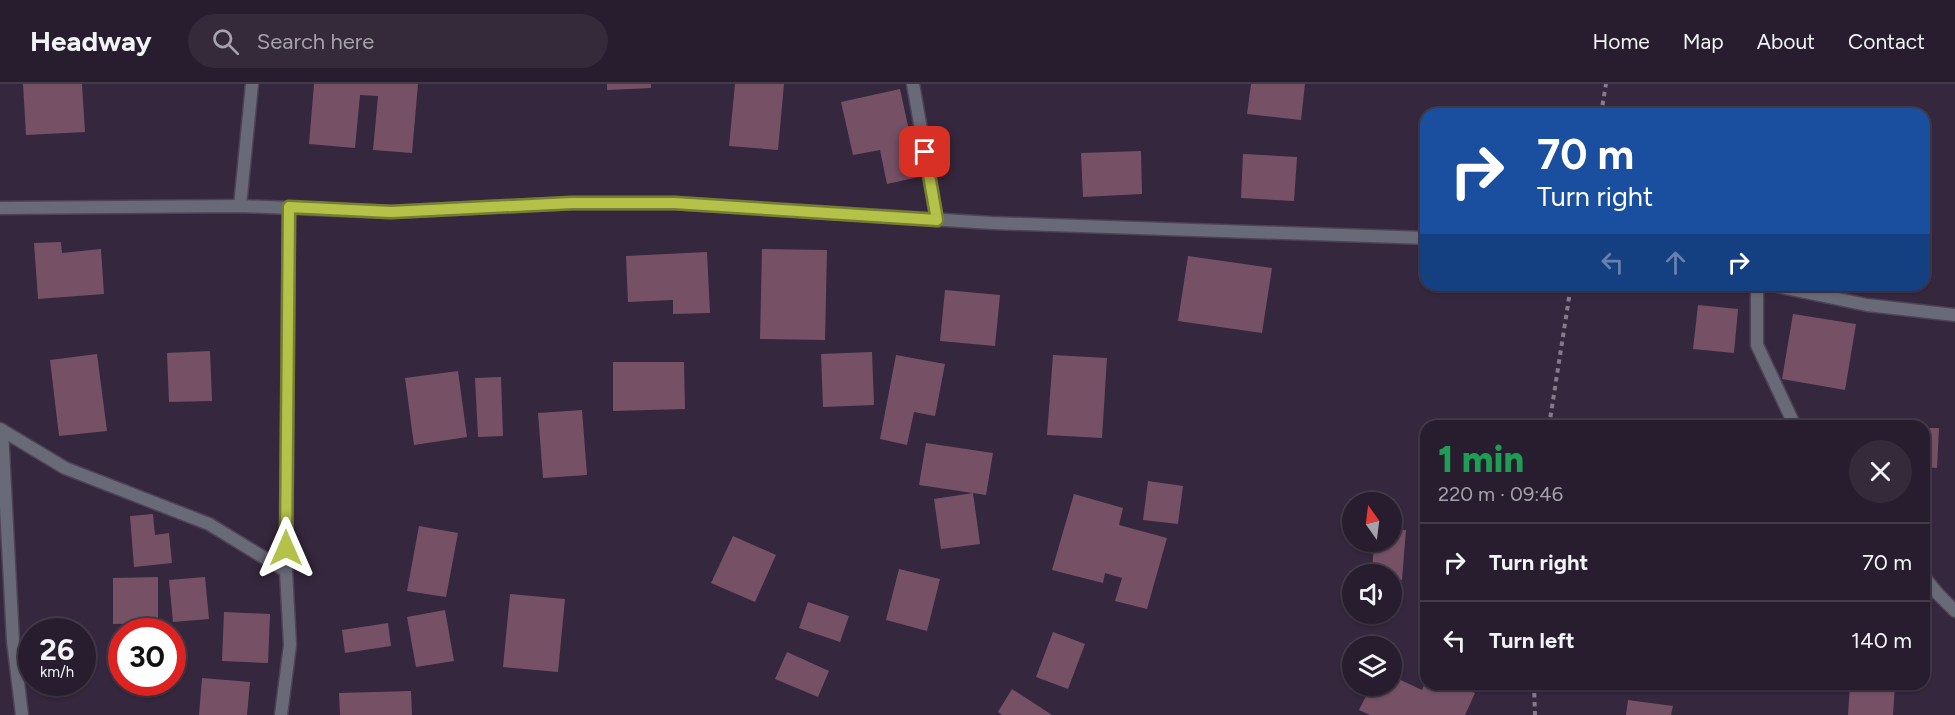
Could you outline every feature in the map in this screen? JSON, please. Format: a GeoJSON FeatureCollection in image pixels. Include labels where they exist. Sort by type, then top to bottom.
{"type":"FeatureCollection","features":[{"type":"Feature","properties":{"kind":"street"},"geometry":{"type":"LineString","coordinates":[[240,206],[252,84]]}},
{"type":"Feature","properties":{"kind":"street"},"geometry":{"type":"LineString","coordinates":[[913,84],[937,220]]}},
{"type":"Feature","properties":{"kind":"street"},"geometry":{"type":"LineString","coordinates":[[0,207],[240,206],[391,212],[572,203],[674,203],[937,220],[1420,238]]}},
{"type":"Feature","properties":{"kind":"street"},"geometry":{"type":"LineString","coordinates":[[281,715],[290,645],[286,571],[289,207]]}},
{"type":"Feature","properties":{"kind":"street"},"geometry":{"type":"LineString","coordinates":[[1757,291],[1757,345],[1792,420]]}},
{"type":"Feature","properties":{"kind":"street"},"geometry":{"type":"LineString","coordinates":[[1802,291],[1867,304],[1955,315]]}},
{"type":"Feature","properties":{"kind":"street"},"geometry":{"type":"LineString","coordinates":[[1,429],[65,468],[209,524],[286,571]]}},
{"type":"Feature","properties":{"kind":"street"},"geometry":{"type":"LineString","coordinates":[[1,429],[13,641],[22,715]]}},
{"type":"Feature","properties":{"kind":"street"},"geometry":{"type":"LineString","coordinates":[[1930,584],[1955,611]]}},
{"type":"Feature","properties":{"kind":"path"},"geometry":{"type":"LineString","coordinates":[[1602,108],[1606,84]]}},
{"type":"Feature","properties":{"kind":"path"},"geometry":{"type":"LineString","coordinates":[[1550,420],[1570,291]]}},
{"type":"Feature","properties":{"kind":"path"},"geometry":{"type":"LineString","coordinates":[[1534,690],[1535,715]]}},
{"type":"Feature","properties":{"kind":"building"},"geometry":{"type":"Polygon","coordinates":[[[23,84],[82,84],[85,132],[26,135],[23,84]]]}},
{"type":"Feature","properties":{"kind":"building"},"geometry":{"type":"Polygon","coordinates":[[[314,84],[418,84],[412,153],[373,150],[378,96],[360,95],[355,148],[309,144],[314,84]]]}},
{"type":"Feature","properties":{"kind":"building"},"geometry":{"type":"Polygon","coordinates":[[[607,84],[651,84],[651,88],[607,90],[607,84]]]}},
{"type":"Feature","properties":{"kind":"building"},"geometry":{"type":"Polygon","coordinates":[[[735,84],[784,84],[778,150],[729,146],[735,84]]]}},
{"type":"Feature","properties":{"kind":"building"},"geometry":{"type":"Polygon","coordinates":[[[1251,84],[1305,84],[1301,120],[1247,114],[1251,84]]]}},
{"type":"Feature","properties":{"kind":"building"},"geometry":{"type":"Polygon","coordinates":[[[900,89],[919,177],[887,184],[880,150],[853,155],[841,102],[900,89]]]}},
{"type":"Feature","properties":{"kind":"building"},"geometry":{"type":"Polygon","coordinates":[[[1141,151],[1142,194],[1083,197],[1081,153],[1141,151]]]}},
{"type":"Feature","properties":{"kind":"building"},"geometry":{"type":"Polygon","coordinates":[[[1243,154],[1297,157],[1294,201],[1241,198],[1243,154]]]}},
{"type":"Feature","properties":{"kind":"building"},"geometry":{"type":"Polygon","coordinates":[[[61,242],[62,253],[101,249],[104,294],[38,299],[34,243],[61,242]]]}},
{"type":"Feature","properties":{"kind":"building"},"geometry":{"type":"Polygon","coordinates":[[[762,249],[827,250],[825,340],[760,339],[762,249]]]}},
{"type":"Feature","properties":{"kind":"building"},"geometry":{"type":"Polygon","coordinates":[[[707,252],[710,313],[673,314],[673,300],[628,302],[626,256],[707,252]]]}},
{"type":"Feature","properties":{"kind":"building"},"geometry":{"type":"Polygon","coordinates":[[[1188,256],[1272,268],[1262,333],[1178,321],[1188,256]]]}},
{"type":"Feature","properties":{"kind":"building"},"geometry":{"type":"Polygon","coordinates":[[[945,290],[1000,295],[995,346],[940,341],[945,290]]]}},
{"type":"Feature","properties":{"kind":"building"},"geometry":{"type":"Polygon","coordinates":[[[1698,305],[1738,309],[1734,353],[1693,349],[1698,305]]]}},
{"type":"Feature","properties":{"kind":"building"},"geometry":{"type":"Polygon","coordinates":[[[1793,314],[1856,324],[1845,390],[1782,379],[1793,314]]]}},
{"type":"Feature","properties":{"kind":"building"},"geometry":{"type":"Polygon","coordinates":[[[210,351],[212,401],[169,402],[167,353],[210,351]]]}},
{"type":"Feature","properties":{"kind":"building"},"geometry":{"type":"Polygon","coordinates":[[[872,352],[874,405],[823,407],[821,354],[872,352]]]}},
{"type":"Feature","properties":{"kind":"building"},"geometry":{"type":"Polygon","coordinates":[[[97,354],[107,431],[59,436],[50,360],[97,354]]]}},
{"type":"Feature","properties":{"kind":"building"},"geometry":{"type":"Polygon","coordinates":[[[896,355],[945,364],[935,416],[914,412],[907,445],[880,439],[896,355]]]}},
{"type":"Feature","properties":{"kind":"building"},"geometry":{"type":"Polygon","coordinates":[[[1053,355],[1107,358],[1102,438],[1047,435],[1053,355]]]}},
{"type":"Feature","properties":{"kind":"building"},"geometry":{"type":"Polygon","coordinates":[[[613,362],[684,362],[685,409],[613,411],[613,362]]]}},
{"type":"Feature","properties":{"kind":"building"},"geometry":{"type":"Polygon","coordinates":[[[458,371],[467,437],[414,445],[405,378],[458,371]]]}},
{"type":"Feature","properties":{"kind":"building"},"geometry":{"type":"Polygon","coordinates":[[[501,377],[503,436],[478,437],[475,378],[501,377]]]}},
{"type":"Feature","properties":{"kind":"building"},"geometry":{"type":"Polygon","coordinates":[[[582,410],[587,475],[543,478],[538,413],[582,410]]]}},
{"type":"Feature","properties":{"kind":"building"},"geometry":{"type":"Polygon","coordinates":[[[1930,428],[1939,428],[1937,468],[1930,467],[1930,428]]]}},
{"type":"Feature","properties":{"kind":"building"},"geometry":{"type":"Polygon","coordinates":[[[926,443],[993,453],[986,495],[919,485],[926,443]]]}},
{"type":"Feature","properties":{"kind":"building"},"geometry":{"type":"Polygon","coordinates":[[[1148,481],[1183,486],[1178,524],[1143,520],[1148,481]]]}},
{"type":"Feature","properties":{"kind":"building"},"geometry":{"type":"Polygon","coordinates":[[[973,493],[980,544],[941,549],[934,499],[973,493]]]}},
{"type":"Feature","properties":{"kind":"building"},"geometry":{"type":"Polygon","coordinates":[[[1074,494],[1123,508],[1119,525],[1167,538],[1147,609],[1115,601],[1122,578],[1105,573],[1103,583],[1052,570],[1074,494]]]}},
{"type":"Feature","properties":{"kind":"building"},"geometry":{"type":"Polygon","coordinates":[[[153,514],[155,535],[169,533],[172,563],[134,567],[130,516],[153,514]]]}},
{"type":"Feature","properties":{"kind":"building"},"geometry":{"type":"Polygon","coordinates":[[[419,526],[458,533],[446,597],[407,591],[419,526]]]}},
{"type":"Feature","properties":{"kind":"building"},"geometry":{"type":"Polygon","coordinates":[[[1402,530],[1406,530],[1402,580],[1402,564],[1373,564],[1373,552],[1402,552],[1402,530]]]}},
{"type":"Feature","properties":{"kind":"building"},"geometry":{"type":"Polygon","coordinates":[[[733,536],[776,555],[755,602],[711,583],[733,536]]]}},
{"type":"Feature","properties":{"kind":"building"},"geometry":{"type":"Polygon","coordinates":[[[899,569],[940,579],[927,631],[886,620],[899,569]]]}},
{"type":"Feature","properties":{"kind":"building"},"geometry":{"type":"Polygon","coordinates":[[[158,577],[158,618],[113,618],[113,578],[158,577]]]}},
{"type":"Feature","properties":{"kind":"building"},"geometry":{"type":"Polygon","coordinates":[[[205,577],[209,619],[186,621],[186,618],[173,618],[169,580],[205,577]]]}},
{"type":"Feature","properties":{"kind":"building"},"geometry":{"type":"Polygon","coordinates":[[[510,594],[565,599],[558,672],[503,667],[510,594]]]}},
{"type":"Feature","properties":{"kind":"building"},"geometry":{"type":"Polygon","coordinates":[[[808,602],[849,616],[840,642],[799,628],[808,602]]]}},
{"type":"Feature","properties":{"kind":"building"},"geometry":{"type":"Polygon","coordinates":[[[445,610],[454,661],[416,667],[407,617],[445,610]]]}},
{"type":"Feature","properties":{"kind":"building"},"geometry":{"type":"Polygon","coordinates":[[[224,612],[270,614],[268,663],[222,661],[224,612]]]}},
{"type":"Feature","properties":{"kind":"building"},"geometry":{"type":"Polygon","coordinates":[[[388,623],[391,646],[345,653],[342,630],[388,623]]]}},
{"type":"Feature","properties":{"kind":"building"},"geometry":{"type":"Polygon","coordinates":[[[1053,632],[1085,644],[1068,689],[1036,677],[1053,632]]]}},
{"type":"Feature","properties":{"kind":"building"},"geometry":{"type":"Polygon","coordinates":[[[787,652],[829,671],[818,697],[775,679],[787,652]]]}},
{"type":"Feature","properties":{"kind":"building"},"geometry":{"type":"Polygon","coordinates":[[[202,678],[250,682],[247,715],[199,715],[202,678]]]}},
{"type":"Feature","properties":{"kind":"building"},"geometry":{"type":"Polygon","coordinates":[[[1402,681],[1420,690],[1468,690],[1475,693],[1465,715],[1370,715],[1359,710],[1366,696],[1402,696],[1402,681]]]}},
{"type":"Feature","properties":{"kind":"building"},"geometry":{"type":"Polygon","coordinates":[[[1012,689],[1052,715],[1002,715],[998,712],[1012,689]]]}},
{"type":"Feature","properties":{"kind":"building"},"geometry":{"type":"Polygon","coordinates":[[[1579,690],[1644,690],[1579,692],[1579,690]]]}},
{"type":"Feature","properties":{"kind":"building"},"geometry":{"type":"Polygon","coordinates":[[[1850,690],[1895,690],[1893,715],[1848,715],[1850,690]]]}},
{"type":"Feature","properties":{"kind":"building"},"geometry":{"type":"Polygon","coordinates":[[[411,691],[412,715],[340,715],[339,693],[411,691]]]}},
{"type":"Feature","properties":{"kind":"building"},"geometry":{"type":"Polygon","coordinates":[[[1628,700],[1673,706],[1671,715],[1626,715],[1628,700]]]}},
{"type":"Feature","properties":{"kind":"route"},"geometry":{"type":"LineString","coordinates":[[286,548],[289,207],[391,212],[572,203],[674,203],[937,220],[925,152]]}}]}
